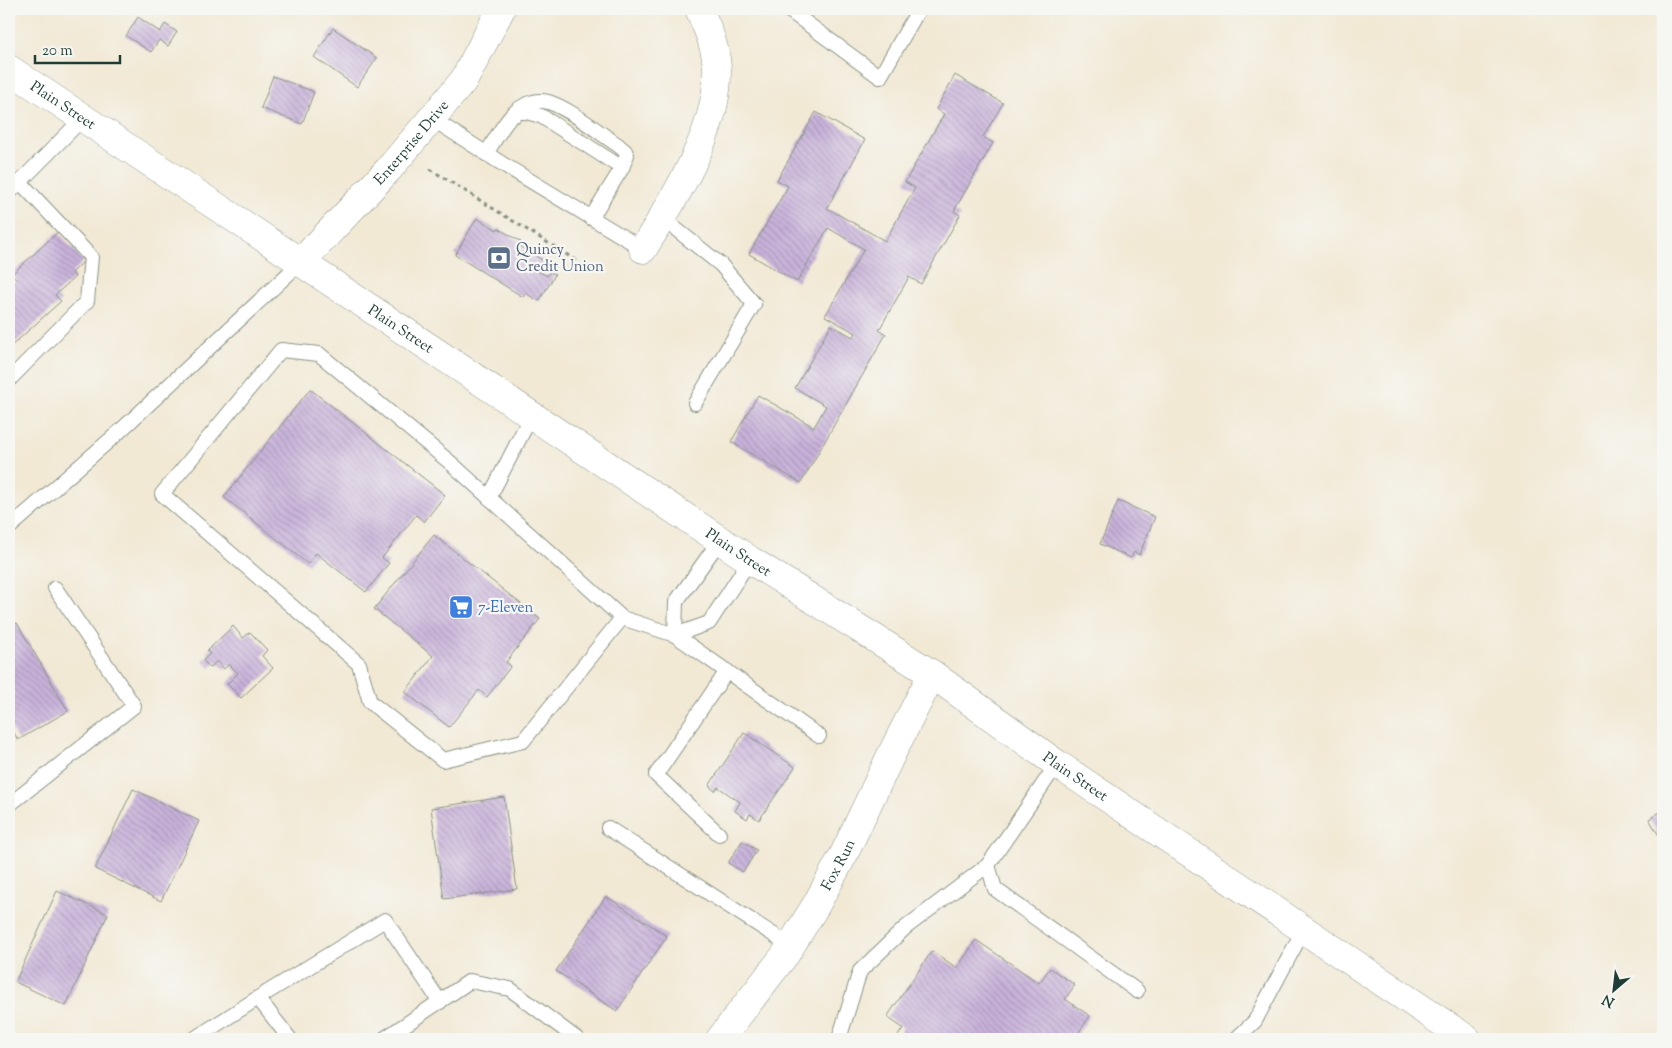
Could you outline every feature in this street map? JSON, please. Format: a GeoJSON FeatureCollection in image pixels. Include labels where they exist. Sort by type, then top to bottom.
{"type":"FeatureCollection","features":[{"type":"Feature","properties":{"kind":"main road","name":"Enterprise Drive"},"geometry":{"type":"LineString","coordinates":[[300,263],[388,170],[464,80],[501,9]]}},
{"type":"Feature","properties":{"kind":"main road"},"geometry":{"type":"LineString","coordinates":[[643,249],[678,192],[697,152],[715,100],[718,74],[714,49],[699,9]]}},
{"type":"Feature","properties":{"kind":"main road","name":"Plain Street"},"geometry":{"type":"LineString","coordinates":[[9,68],[750,560],[932,674],[1057,764],[1467,1039]]}},
{"type":"Feature","properties":{"kind":"main road","name":"Fox Run"},"geometry":{"type":"LineString","coordinates":[[720,1039],[761,988],[791,946],[816,905],[844,854],[932,674]]}},
{"type":"Feature","properties":{"kind":"lane"},"geometry":{"type":"LineString","coordinates":[[785,9],[880,77],[919,9]]}},
{"type":"Feature","properties":{"kind":"lane"},"geometry":{"type":"LineString","coordinates":[[486,154],[515,112],[532,102],[543,101],[557,105],[618,145],[627,155],[622,168],[591,218]]}},
{"type":"Feature","properties":{"kind":"lane"},"geometry":{"type":"LineString","coordinates":[[9,193],[84,118]]}},
{"type":"Feature","properties":{"kind":"lane"},"geometry":{"type":"LineString","coordinates":[[431,118],[486,154],[643,249]]}},
{"type":"Feature","properties":{"kind":"lane"},"geometry":{"type":"LineString","coordinates":[[9,380],[87,301],[91,257],[20,182]]}},
{"type":"Feature","properties":{"kind":"lane"},"geometry":{"type":"LineString","coordinates":[[662,218],[721,265],[754,304],[695,403]]}},
{"type":"Feature","properties":{"kind":"lane"},"geometry":{"type":"LineString","coordinates":[[10,526],[119,432],[300,263]]}},
{"type":"Feature","properties":{"kind":"lane"},"geometry":{"type":"LineString","coordinates":[[622,618],[523,741],[442,760],[370,702],[359,664],[162,494],[281,350],[320,354],[452,464],[622,618],[674,635],[819,736]]}},
{"type":"Feature","properties":{"kind":"lane"},"geometry":{"type":"LineString","coordinates":[[489,498],[532,414]]}},
{"type":"Feature","properties":{"kind":"lane"},"geometry":{"type":"LineString","coordinates":[[674,635],[676,602],[720,540]]}},
{"type":"Feature","properties":{"kind":"lane"},"geometry":{"type":"LineString","coordinates":[[674,635],[709,622],[750,560]]}},
{"type":"Feature","properties":{"kind":"lane"},"geometry":{"type":"LineString","coordinates":[[9,805],[134,706],[55,588]]}},
{"type":"Feature","properties":{"kind":"lane"},"geometry":{"type":"LineString","coordinates":[[720,834],[656,776],[727,671]]}},
{"type":"Feature","properties":{"kind":"lane"},"geometry":{"type":"LineString","coordinates":[[839,1039],[860,971],[906,928],[988,866],[1057,764]]}},
{"type":"Feature","properties":{"kind":"lane"},"geometry":{"type":"LineString","coordinates":[[608,828],[791,946]]}},
{"type":"Feature","properties":{"kind":"lane"},"geometry":{"type":"LineString","coordinates":[[988,866],[995,889],[1137,991]]}},
{"type":"Feature","properties":{"kind":"lane"},"geometry":{"type":"LineString","coordinates":[[194,1039],[385,920],[440,1002]]}},
{"type":"Feature","properties":{"kind":"lane"},"geometry":{"type":"LineString","coordinates":[[1236,1039],[1256,1021],[1304,929]]}},
{"type":"Feature","properties":{"kind":"lane"},"geometry":{"type":"LineString","coordinates":[[384,1039],[470,981],[510,989],[577,1039]]}},
{"type":"Feature","properties":{"kind":"lane"},"geometry":{"type":"LineString","coordinates":[[258,998],[290,1039]]}},
{"type":"Feature","properties":{"kind":"path"},"geometry":{"type":"LineString","coordinates":[[430,168],[577,261]]}},
{"type":"Feature","properties":{"kind":"building"},"geometry":{"type":"Polygon","coordinates":[[[138,17],[160,32],[165,24],[177,32],[168,46],[159,40],[151,52],[126,36],[138,17]]]}},
{"type":"Feature","properties":{"kind":"building"},"geometry":{"type":"Polygon","coordinates":[[[333,28],[377,58],[357,87],[314,57],[333,28]]]}},
{"type":"Feature","properties":{"kind":"building"},"geometry":{"type":"Polygon","coordinates":[[[955,75],[1003,103],[983,137],[993,143],[954,211],[960,215],[921,284],[909,277],[879,330],[886,334],[801,483],[731,442],[758,395],[814,427],[826,406],[795,388],[831,325],[853,337],[856,333],[825,316],[864,249],[828,228],[797,282],[749,254],[788,186],[777,180],[816,112],[865,140],[827,208],[885,241],[915,188],[905,182],[944,114],[936,109],[955,75]]]}},
{"type":"Feature","properties":{"kind":"building"},"geometry":{"type":"Polygon","coordinates":[[[273,76],[314,92],[302,124],[261,108],[273,76]]]}},
{"type":"Feature","properties":{"kind":"building","name":"Quincy Credit Union"},"geometry":{"type":"Polygon","coordinates":[[[477,218],[521,242],[519,246],[544,261],[538,271],[547,276],[550,271],[555,275],[539,301],[525,293],[523,297],[455,255],[477,218]]]}},
{"type":"Feature","properties":{"kind":"building"},"geometry":{"type":"Polygon","coordinates":[[[58,232],[84,261],[72,273],[75,277],[55,295],[61,301],[9,348],[9,287],[17,280],[12,274],[58,232]]]}},
{"type":"Feature","properties":{"kind":"building"},"geometry":{"type":"Polygon","coordinates":[[[310,389],[445,495],[424,522],[416,515],[382,558],[389,563],[366,592],[316,553],[308,564],[224,497],[310,389]]]}},
{"type":"Feature","properties":{"kind":"building"},"geometry":{"type":"Polygon","coordinates":[[[1118,501],[1155,517],[1139,555],[1134,552],[1131,558],[1100,544],[1118,501]]]}},
{"type":"Feature","properties":{"kind":"building"},"geometry":{"type":"Polygon","coordinates":[[[434,535],[540,619],[506,662],[511,666],[487,697],[479,690],[449,727],[405,692],[433,656],[374,609],[434,535]]]}},
{"type":"Feature","properties":{"kind":"building"},"geometry":{"type":"Polygon","coordinates":[[[17,623],[68,711],[18,740],[9,724],[9,627],[17,623]]]}},
{"type":"Feature","properties":{"kind":"building"},"geometry":{"type":"Polygon","coordinates":[[[233,626],[243,638],[250,632],[267,650],[262,656],[273,668],[241,698],[227,684],[238,673],[229,664],[224,669],[217,661],[210,668],[203,660],[210,654],[207,651],[233,626]]]}},
{"type":"Feature","properties":{"kind":"building"},"geometry":{"type":"Polygon","coordinates":[[[744,733],[795,767],[759,820],[750,814],[747,819],[735,811],[740,802],[718,787],[715,791],[709,786],[744,733]]]}},
{"type":"Feature","properties":{"kind":"building"},"geometry":{"type":"Polygon","coordinates":[[[133,789],[199,821],[161,901],[95,869],[133,789]]]}},
{"type":"Feature","properties":{"kind":"building"},"geometry":{"type":"Polygon","coordinates":[[[504,797],[517,889],[444,899],[431,808],[504,797]]]}},
{"type":"Feature","properties":{"kind":"building"},"geometry":{"type":"Polygon","coordinates":[[[1663,810],[1663,842],[1649,819],[1663,810]]]}},
{"type":"Feature","properties":{"kind":"building"},"geometry":{"type":"Polygon","coordinates":[[[742,841],[757,850],[743,872],[728,863],[742,841]]]}},
{"type":"Feature","properties":{"kind":"building"},"geometry":{"type":"Polygon","coordinates":[[[57,891],[108,914],[66,1006],[15,982],[57,891]]]}},
{"type":"Feature","properties":{"kind":"building"},"geometry":{"type":"Polygon","coordinates":[[[606,896],[667,936],[617,1011],[556,971],[606,896]]]}},
{"type":"Feature","properties":{"kind":"building"},"geometry":{"type":"Polygon","coordinates":[[[976,940],[1039,983],[1050,968],[1075,985],[1065,999],[1090,1016],[1074,1039],[896,1039],[903,1028],[887,1017],[932,951],[957,968],[976,940]]]}},
{"type":"Feature","properties":{"kind":"place","name":"Quincy Credit Union"},"geometry":{"type":"Point","coordinates":[499,258]}},
{"type":"Feature","properties":{"kind":"place","name":"7-Eleven"},"geometry":{"type":"Point","coordinates":[461,607]}}]}
